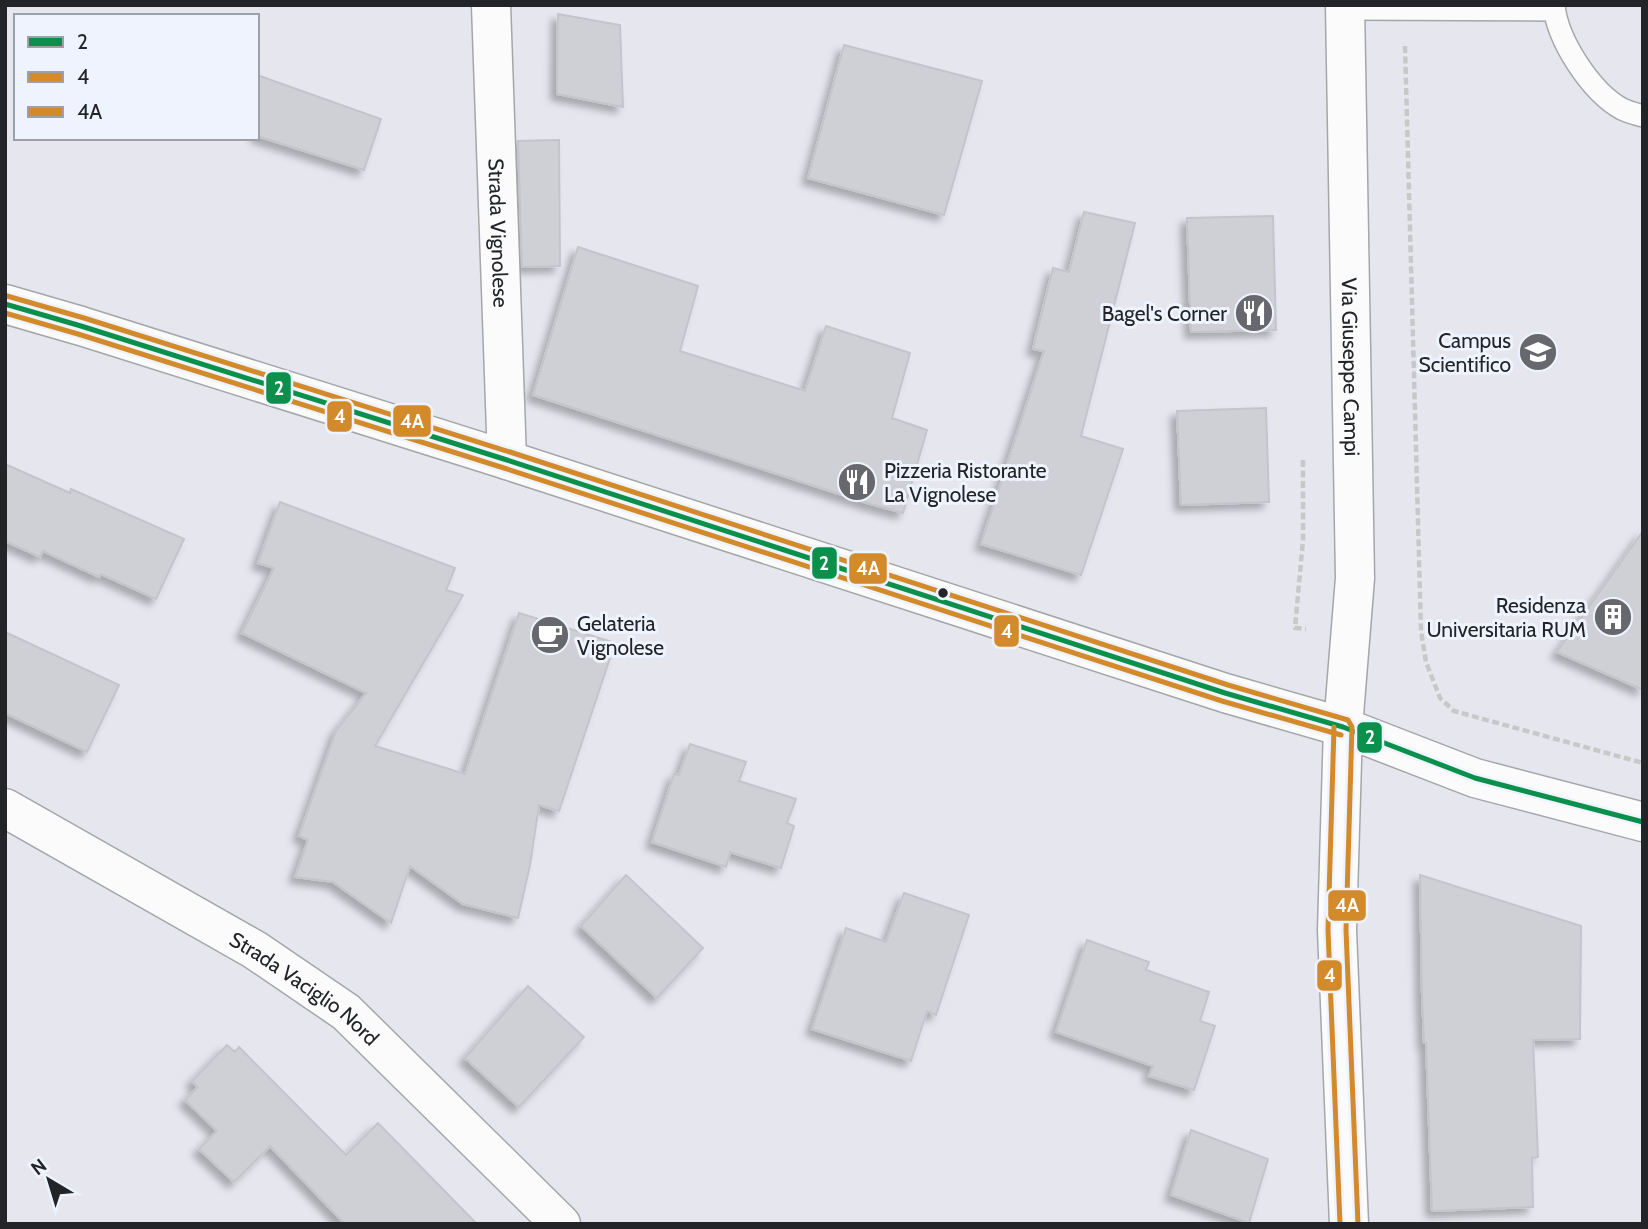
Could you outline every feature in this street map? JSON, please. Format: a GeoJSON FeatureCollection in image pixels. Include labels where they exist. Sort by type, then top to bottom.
{"type":"FeatureCollection","features":[{"type":"Feature","properties":{"kind":"street","name":"Strada Vignolese"},"geometry":{"type":"LineString","coordinates":[[491,5],[507,460]]}},
{"type":"Feature","properties":{"kind":"street","name":"Via Giuseppe Campi"},"geometry":{"type":"LineString","coordinates":[[1345,7],[1355,578],[1343,727],[1337,930],[1349,1224]]}},
{"type":"Feature","properties":{"kind":"street"},"geometry":{"type":"LineString","coordinates":[[5,304],[507,460],[1212,688],[1343,727],[1475,778],[1643,822]]}},
{"type":"Feature","properties":{"kind":"street","name":"Strada Vaciglio Nord"},"geometry":{"type":"LineString","coordinates":[[5,808],[255,950],[346,1012],[561,1224]]}},
{"type":"Feature","properties":{"kind":"lane"},"geometry":{"type":"LineString","coordinates":[[1345,7],[1554,8],[1559,31],[1588,77],[1603,95],[1622,108],[1643,116]]}},
{"type":"Feature","properties":{"kind":"path"},"geometry":{"type":"LineString","coordinates":[[1404,9],[1420,617],[1426,662],[1440,698],[1454,712],[1643,762]]}},
{"type":"Feature","properties":{"kind":"building"},"geometry":{"type":"Polygon","coordinates":[[[558,14],[620,25],[623,107],[557,94],[558,14]]]}},
{"type":"Feature","properties":{"kind":"building"},"geometry":{"type":"Polygon","coordinates":[[[844,45],[982,81],[944,215],[808,178],[844,45]]]}},
{"type":"Feature","properties":{"kind":"building"},"geometry":{"type":"Polygon","coordinates":[[[259,76],[381,119],[364,170],[259,137],[259,76]]]}},
{"type":"Feature","properties":{"kind":"building"},"geometry":{"type":"Polygon","coordinates":[[[559,140],[560,266],[522,267],[518,141],[559,140]]]}},
{"type":"Feature","properties":{"kind":"building"},"geometry":{"type":"Polygon","coordinates":[[[1084,212],[1135,223],[1081,436],[1123,449],[1081,575],[981,544],[1044,351],[1033,349],[1053,268],[1069,272],[1084,212]]]}},
{"type":"Feature","properties":{"kind":"building"},"geometry":{"type":"Polygon","coordinates":[[[1273,216],[1276,330],[1191,332],[1187,218],[1273,216]]]}},
{"type":"Feature","properties":{"kind":"building"},"geometry":{"type":"Polygon","coordinates":[[[578,247],[698,286],[680,351],[805,391],[826,326],[910,353],[892,418],[927,430],[903,513],[533,395],[578,247]]]}},
{"type":"Feature","properties":{"kind":"building"},"geometry":{"type":"Polygon","coordinates":[[[1266,408],[1269,502],[1181,505],[1177,411],[1266,408]]]}},
{"type":"Feature","properties":{"kind":"building"},"geometry":{"type":"Polygon","coordinates":[[[5,464],[70,493],[71,489],[184,539],[156,599],[43,551],[40,557],[5,541],[5,464]]]}},
{"type":"Feature","properties":{"kind":"building"},"geometry":{"type":"Polygon","coordinates":[[[280,502],[455,568],[446,590],[463,595],[375,746],[465,774],[519,613],[615,643],[559,811],[539,805],[530,865],[518,918],[463,904],[410,866],[391,923],[333,882],[295,877],[308,840],[299,836],[336,731],[366,693],[242,633],[274,568],[258,563],[280,502]]]}},
{"type":"Feature","properties":{"kind":"building","name":"Residenza Universitaria RUM"},"geometry":{"type":"Polygon","coordinates":[[[1643,531],[1643,690],[1557,652],[1643,531]]]}},
{"type":"Feature","properties":{"kind":"building"},"geometry":{"type":"Polygon","coordinates":[[[5,632],[119,685],[87,752],[5,713],[5,632]]]}},
{"type":"Feature","properties":{"kind":"building"},"geometry":{"type":"Polygon","coordinates":[[[690,744],[746,762],[739,781],[796,799],[787,823],[794,826],[781,868],[730,852],[726,867],[652,842],[674,774],[679,775],[690,744]]]}},
{"type":"Feature","properties":{"kind":"building"},"geometry":{"type":"Polygon","coordinates":[[[626,875],[703,948],[657,998],[581,926],[626,875]]]}},
{"type":"Feature","properties":{"kind":"building"},"geometry":{"type":"Polygon","coordinates":[[[1420,875],[1581,926],[1580,1039],[1533,1040],[1538,1157],[1532,1158],[1533,1207],[1432,1211],[1422,994],[1420,875]]]}},
{"type":"Feature","properties":{"kind":"building"},"geometry":{"type":"Polygon","coordinates":[[[904,893],[969,915],[936,1015],[927,1011],[911,1061],[812,1029],[846,928],[886,942],[904,893]]]}},
{"type":"Feature","properties":{"kind":"building"},"geometry":{"type":"Polygon","coordinates":[[[1087,940],[1149,962],[1146,970],[1209,992],[1200,1021],[1215,1026],[1194,1090],[1149,1076],[1153,1066],[1056,1032],[1087,940]]]}},
{"type":"Feature","properties":{"kind":"building"},"geometry":{"type":"Polygon","coordinates":[[[528,986],[584,1037],[519,1107],[465,1058],[528,986]]]}},
{"type":"Feature","properties":{"kind":"building"},"geometry":{"type":"Polygon","coordinates":[[[227,1045],[235,1052],[239,1047],[346,1155],[378,1123],[477,1224],[345,1224],[270,1146],[234,1182],[199,1149],[217,1131],[185,1100],[198,1087],[192,1081],[227,1045]]]}},
{"type":"Feature","properties":{"kind":"building"},"geometry":{"type":"Polygon","coordinates":[[[1191,1130],[1268,1159],[1249,1223],[1171,1195],[1191,1130]]]}},
{"type":"Feature","properties":{"kind":"transit line","name":"4A"},"geometry":{"type":"LineString","coordinates":[[7,296],[510,452],[1228,685],[1348,720],[1352,727],[1346,930],[1358,1224]]}},
{"type":"Feature","properties":{"kind":"transit line","name":"2"},"geometry":{"type":"LineString","coordinates":[[5,304],[507,460],[1225,693],[1343,727],[1475,778],[1643,822]]}},
{"type":"Feature","properties":{"kind":"transit line","name":"4"},"geometry":{"type":"LineString","coordinates":[[5,313],[504,468],[1222,701],[1341,735]]}},
{"type":"Feature","properties":{"kind":"transit line","name":"4"},"geometry":{"type":"LineString","coordinates":[[1334,727],[1328,930],[1340,1224]]}},
{"type":"Feature","properties":{"kind":"place","name":"Bagel's Corner"},"geometry":{"type":"Point","coordinates":[1254,313]}},
{"type":"Feature","properties":{"kind":"place","name":"Campus Scientifico"},"geometry":{"type":"Point","coordinates":[1538,352]}},
{"type":"Feature","properties":{"kind":"place","name":"Pizzeria Ristorante La Vignolese"},"geometry":{"type":"Point","coordinates":[857,482]}},
{"type":"Feature","properties":{"kind":"place","name":"Residenza Universitaria RUM"},"geometry":{"type":"Point","coordinates":[1613,617]}},
{"type":"Feature","properties":{"kind":"place","name":"Gelateria Vignolese"},"geometry":{"type":"Point","coordinates":[550,635]}}]}
